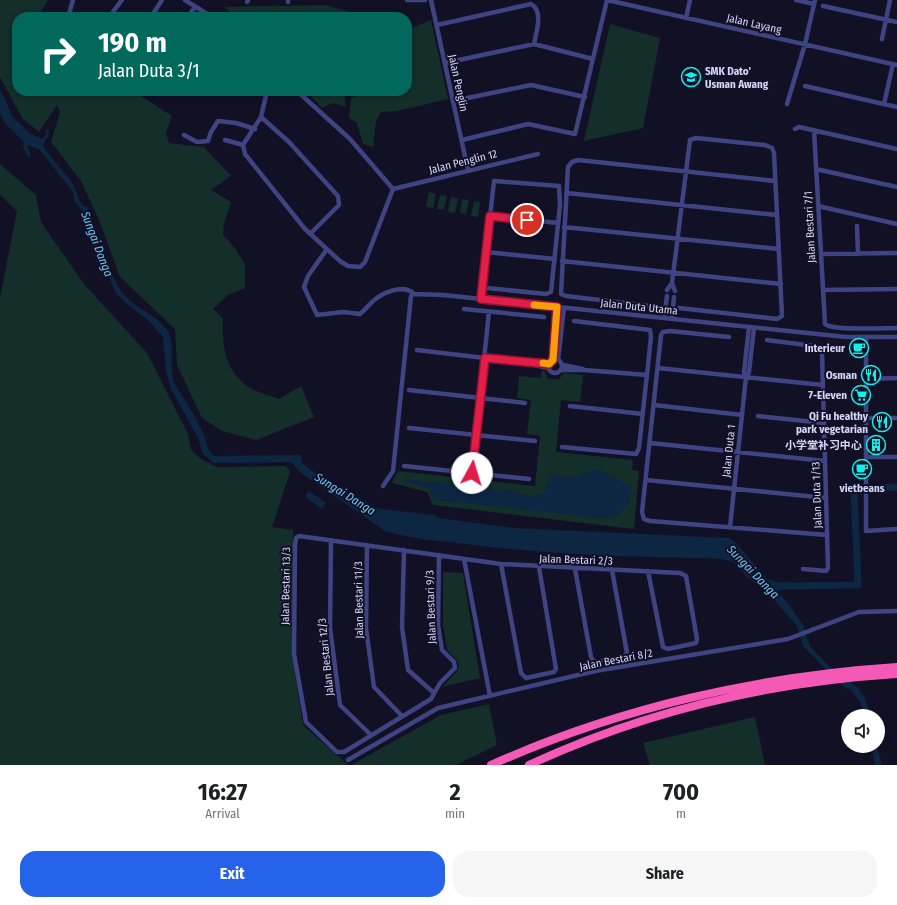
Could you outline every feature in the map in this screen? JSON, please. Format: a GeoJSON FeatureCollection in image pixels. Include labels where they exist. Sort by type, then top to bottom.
{"type":"FeatureCollection","features":[{"type":"Feature","properties":{"kind":"highway"},"geometry":{"type":"LineString","coordinates":[[491,765],[532,746],[596,723],[703,695],[808,676],[859,669],[897,667]]}},
{"type":"Feature","properties":{"kind":"highway"},"geometry":{"type":"LineString","coordinates":[[529,765],[601,734],[668,712],[729,697],[815,682],[897,674]]}},
{"type":"Feature","properties":{"kind":"street"},"geometry":{"type":"LineString","coordinates":[[69,12],[72,0]]}},
{"type":"Feature","properties":{"kind":"street"},"geometry":{"type":"LineString","coordinates":[[113,12],[122,0]]}},
{"type":"Feature","properties":{"kind":"street"},"geometry":{"type":"LineString","coordinates":[[154,12],[162,0]]}},
{"type":"Feature","properties":{"kind":"street"},"geometry":{"type":"LineString","coordinates":[[185,0],[203,11]]}},
{"type":"Feature","properties":{"kind":"street"},"geometry":{"type":"LineString","coordinates":[[407,0],[425,0]]}},
{"type":"Feature","properties":{"kind":"street","name":"Jalan Penglin"},"geometry":{"type":"LineString","coordinates":[[431,0],[468,170]]}},
{"type":"Feature","properties":{"kind":"street"},"geometry":{"type":"LineString","coordinates":[[462,140],[528,124],[575,134],[577,131],[607,0]]}},
{"type":"Feature","properties":{"kind":"street","name":"Jalan Layang"},"geometry":{"type":"LineString","coordinates":[[607,0],[895,65]]}},
{"type":"Feature","properties":{"kind":"street"},"geometry":{"type":"LineString","coordinates":[[686,18],[690,0]]}},
{"type":"Feature","properties":{"kind":"street"},"geometry":{"type":"LineString","coordinates":[[787,104],[805,44],[814,2],[796,0]]}},
{"type":"Feature","properties":{"kind":"street"},"geometry":{"type":"LineString","coordinates":[[882,39],[890,0]]}},
{"type":"Feature","properties":{"kind":"street"},"geometry":{"type":"LineString","coordinates":[[437,25],[531,4],[536,8],[538,22],[534,44]]}},
{"type":"Feature","properties":{"kind":"street"},"geometry":{"type":"LineString","coordinates":[[823,6],[897,22]]}},
{"type":"Feature","properties":{"kind":"street"},"geometry":{"type":"LineString","coordinates":[[192,12],[195,7]]}},
{"type":"Feature","properties":{"kind":"street"},"geometry":{"type":"LineString","coordinates":[[445,63],[534,44],[593,59]]}},
{"type":"Feature","properties":{"kind":"street"},"geometry":{"type":"LineString","coordinates":[[884,104],[895,65]]}},
{"type":"Feature","properties":{"kind":"street"},"geometry":{"type":"LineString","coordinates":[[453,101],[531,85],[585,96]]}},
{"type":"Feature","properties":{"kind":"street"},"geometry":{"type":"LineString","coordinates":[[805,86],[897,107]]}},
{"type":"Feature","properties":{"kind":"street"},"geometry":{"type":"LineString","coordinates":[[266,96],[261,117],[255,129],[243,145],[245,154],[310,234],[327,250],[348,266],[360,267],[365,262],[393,189],[350,139],[303,96]]}},
{"type":"Feature","properties":{"kind":"street"},"geometry":{"type":"LineString","coordinates":[[261,117],[289,142],[338,196],[339,204],[310,234]]}},
{"type":"Feature","properties":{"kind":"street"},"geometry":{"type":"LineString","coordinates":[[184,135],[197,142],[208,141],[211,132],[218,121],[236,123],[255,129]]}},
{"type":"Feature","properties":{"kind":"street"},"geometry":{"type":"LineString","coordinates":[[795,129],[799,127],[897,149]]}},
{"type":"Feature","properties":{"kind":"street","name":"Jalan Bestari 7/1"},"geometry":{"type":"LineString","coordinates":[[814,130],[824,322],[827,326],[842,328],[897,328]]}},
{"type":"Feature","properties":{"kind":"street"},"geometry":{"type":"LineString","coordinates":[[667,290],[672,283],[674,273],[689,142],[696,138],[769,146],[774,153],[781,318],[777,319],[679,308]]}},
{"type":"Feature","properties":{"kind":"street"},"geometry":{"type":"LineString","coordinates":[[225,140],[243,145]]}},
{"type":"Feature","properties":{"kind":"street","name":"Jalan Penglin 12"},"geometry":{"type":"LineString","coordinates":[[393,189],[538,154]]}},
{"type":"Feature","properties":{"kind":"street"},"geometry":{"type":"LineString","coordinates":[[658,306],[564,296],[560,291],[568,167],[574,160],[775,181]]}},
{"type":"Feature","properties":{"kind":"street"},"geometry":{"type":"LineString","coordinates":[[816,169],[897,187]]}},
{"type":"Feature","properties":{"kind":"street"},"geometry":{"type":"LineString","coordinates":[[481,299],[493,183],[495,181],[557,186],[561,189],[552,291],[550,294],[487,288]]}},
{"type":"Feature","properties":{"kind":"street"},"geometry":{"type":"LineString","coordinates":[[567,193],[777,215]]}},
{"type":"Feature","properties":{"kind":"street"},"geometry":{"type":"LineString","coordinates":[[818,206],[897,224]]}},
{"type":"Feature","properties":{"kind":"street"},"geometry":{"type":"LineString","coordinates":[[490,216],[558,223]]}},
{"type":"Feature","properties":{"kind":"street"},"geometry":{"type":"LineString","coordinates":[[857,226],[858,254]]}},
{"type":"Feature","properties":{"kind":"street"},"geometry":{"type":"LineString","coordinates":[[564,227],[778,249]]}},
{"type":"Feature","properties":{"kind":"street","name":"Jalan Duta Utama"},"geometry":{"type":"LineString","coordinates":[[327,250],[308,276],[304,287],[316,315],[320,316],[343,312],[360,314],[380,296],[395,290],[408,289],[412,295],[443,295],[846,338],[897,337]]}},
{"type":"Feature","properties":{"kind":"street"},"geometry":{"type":"LineString","coordinates":[[486,252],[555,259]]}},
{"type":"Feature","properties":{"kind":"street"},"geometry":{"type":"LineString","coordinates":[[821,254],[897,253]]}},
{"type":"Feature","properties":{"kind":"street"},"geometry":{"type":"LineString","coordinates":[[562,261],[780,284]]}},
{"type":"Feature","properties":{"kind":"street"},"geometry":{"type":"LineString","coordinates":[[672,283],[675,294],[672,319]]}},
{"type":"Feature","properties":{"kind":"street"},"geometry":{"type":"LineString","coordinates":[[823,290],[897,289]]}},
{"type":"Feature","properties":{"kind":"street"},"geometry":{"type":"LineString","coordinates":[[383,486],[393,471],[412,295]]}},
{"type":"Feature","properties":{"kind":"street"},"geometry":{"type":"LineString","coordinates":[[664,318],[666,296]]}},
{"type":"Feature","properties":{"kind":"street"},"geometry":{"type":"LineString","coordinates":[[557,307],[550,364],[551,372],[556,374],[562,367]]}},
{"type":"Feature","properties":{"kind":"street"},"geometry":{"type":"LineString","coordinates":[[562,367],[558,360],[564,308]]}},
{"type":"Feature","properties":{"kind":"street"},"geometry":{"type":"LineString","coordinates":[[464,309],[544,318]]}},
{"type":"Feature","properties":{"kind":"street"},"geometry":{"type":"LineString","coordinates":[[472,473],[490,312]]}},
{"type":"Feature","properties":{"kind":"street"},"geometry":{"type":"LineString","coordinates":[[562,447],[636,454],[639,448],[647,375],[650,330],[574,321]]}},
{"type":"Feature","properties":{"kind":"street","name":"Jalan Duta 1"},"geometry":{"type":"LineString","coordinates":[[730,527],[746,377],[749,372],[751,328]]}},
{"type":"Feature","properties":{"kind":"street"},"geometry":{"type":"LineString","coordinates":[[729,337],[670,331],[663,332],[642,512],[644,519],[647,521],[827,534]]}},
{"type":"Feature","properties":{"kind":"street"},"geometry":{"type":"LineString","coordinates":[[866,337],[866,530],[897,529]]}},
{"type":"Feature","properties":{"kind":"street","name":"Jalan Duta 1/13"},"geometry":{"type":"LineString","coordinates":[[767,340],[814,346],[820,348],[823,356],[827,570],[803,569]]}},
{"type":"Feature","properties":{"kind":"street"},"geometry":{"type":"LineString","coordinates":[[416,350],[519,362],[550,364],[558,360]]}},
{"type":"Feature","properties":{"kind":"street"},"geometry":{"type":"LineString","coordinates":[[562,367],[647,375]]}},
{"type":"Feature","properties":{"kind":"street"},"geometry":{"type":"LineString","coordinates":[[658,368],[823,385]]}},
{"type":"Feature","properties":{"kind":"street"},"geometry":{"type":"LineString","coordinates":[[866,379],[897,378]]}},
{"type":"Feature","properties":{"kind":"street"},"geometry":{"type":"LineString","coordinates":[[409,390],[525,403]]}},
{"type":"Feature","properties":{"kind":"street"},"geometry":{"type":"LineString","coordinates":[[654,405],[742,414]]}},
{"type":"Feature","properties":{"kind":"street"},"geometry":{"type":"LineString","coordinates":[[570,406],[643,414]]}},
{"type":"Feature","properties":{"kind":"street"},"geometry":{"type":"LineString","coordinates":[[758,416],[824,423]]}},
{"type":"Feature","properties":{"kind":"street"},"geometry":{"type":"LineString","coordinates":[[866,418],[897,418]]}},
{"type":"Feature","properties":{"kind":"street"},"geometry":{"type":"LineString","coordinates":[[409,428],[535,441]]}},
{"type":"Feature","properties":{"kind":"street"},"geometry":{"type":"LineString","coordinates":[[650,443],[825,461]]}},
{"type":"Feature","properties":{"kind":"street"},"geometry":{"type":"LineString","coordinates":[[867,457],[897,457]]}},
{"type":"Feature","properties":{"kind":"street"},"geometry":{"type":"LineString","coordinates":[[404,466],[529,479]]}},
{"type":"Feature","properties":{"kind":"street"},"geometry":{"type":"LineString","coordinates":[[646,480],[826,498]]}},
{"type":"Feature","properties":{"kind":"street","name":"Jalan Bestari 13/3"},"geometry":{"type":"LineString","coordinates":[[371,735],[339,753],[306,722],[294,654],[295,541],[299,536],[464,559]]}},
{"type":"Feature","properties":{"kind":"street","name":"Jalan Bestari 12/3"},"geometry":{"type":"LineString","coordinates":[[331,540],[330,628],[340,705],[371,735]]}},
{"type":"Feature","properties":{"kind":"street","name":"Jalan Bestari 11/3"},"geometry":{"type":"LineString","coordinates":[[367,545],[366,628],[374,687],[402,716]]}},
{"type":"Feature","properties":{"kind":"street"},"geometry":{"type":"LineString","coordinates":[[371,735],[431,699],[434,693],[408,670],[402,627],[404,550]]}},
{"type":"Feature","properties":{"kind":"street","name":"Jalan Bestari 9/3"},"geometry":{"type":"LineString","coordinates":[[434,693],[453,670],[455,665],[442,650],[438,625],[438,555]]}},
{"type":"Feature","properties":{"kind":"street"},"geometry":{"type":"LineString","coordinates":[[464,559],[490,696]]}},
{"type":"Feature","properties":{"kind":"street","name":"Jalan Bestari 2/3"},"geometry":{"type":"LineString","coordinates":[[464,559],[539,567],[576,569],[648,571],[673,572],[686,576],[697,642],[694,644],[664,649],[648,571]]}},
{"type":"Feature","properties":{"kind":"street"},"geometry":{"type":"LineString","coordinates":[[501,564],[521,673],[524,677],[528,678],[554,672],[556,669],[539,567]]}},
{"type":"Feature","properties":{"kind":"street"},"geometry":{"type":"LineString","coordinates":[[576,569],[591,657],[593,661],[598,662],[623,657],[627,654],[612,570]]}},
{"type":"Feature","properties":{"kind":"street","name":"Jalan Bestari 8/2"},"geometry":{"type":"LineString","coordinates":[[348,760],[438,708],[595,672],[788,639],[859,612],[897,611]]}},
{"type":"Feature","properties":{"kind":"green space"},"geometry":{"type":"Polygon","coordinates":[[[0,0],[48,0],[41,12],[12,12],[12,96],[141,96],[172,116],[166,133],[169,143],[204,147],[231,176],[211,190],[231,202],[224,223],[223,235],[234,247],[245,264],[245,288],[228,295],[213,309],[223,318],[224,347],[229,364],[233,372],[247,386],[258,392],[279,399],[301,386],[314,417],[256,440],[222,431],[202,418],[177,365],[175,329],[120,277],[99,220],[81,181],[51,142],[60,112],[57,105],[39,132],[22,118],[0,77],[0,0]]]}},
{"type":"Feature","properties":{"kind":"green space"},"geometry":{"type":"Polygon","coordinates":[[[324,5],[351,12],[230,12],[225,7],[324,5]]]}},
{"type":"Feature","properties":{"kind":"green space"},"geometry":{"type":"Polygon","coordinates":[[[431,20],[448,99],[397,111],[381,112],[376,121],[373,147],[363,144],[357,123],[349,118],[351,98],[355,96],[412,96],[412,28],[431,20]]]}},
{"type":"Feature","properties":{"kind":"green space"},"geometry":{"type":"Polygon","coordinates":[[[610,24],[660,38],[643,128],[584,141],[610,24]]]}},
{"type":"Feature","properties":{"kind":"green space"},"geometry":{"type":"Polygon","coordinates":[[[311,96],[344,96],[346,107],[333,103],[322,108],[311,96]]]}},
{"type":"Feature","properties":{"kind":"green space"},"geometry":{"type":"Polygon","coordinates":[[[0,164],[36,195],[41,222],[84,284],[147,353],[188,434],[191,450],[201,459],[217,467],[286,466],[290,472],[272,527],[293,530],[292,655],[303,725],[348,765],[0,765],[0,298],[17,211],[0,195],[0,164]]]}},
{"type":"Feature","properties":{"kind":"green space"},"geometry":{"type":"Polygon","coordinates":[[[429,192],[436,194],[433,208],[426,207],[429,192]]]}},
{"type":"Feature","properties":{"kind":"green space"},"geometry":{"type":"Polygon","coordinates":[[[440,195],[447,196],[444,210],[437,209],[440,195]]]}},
{"type":"Feature","properties":{"kind":"green space"},"geometry":{"type":"Polygon","coordinates":[[[451,197],[458,198],[455,213],[448,212],[451,197]]]}},
{"type":"Feature","properties":{"kind":"green space"},"geometry":{"type":"Polygon","coordinates":[[[462,199],[469,200],[466,215],[460,213],[462,199]]]}},
{"type":"Feature","properties":{"kind":"green space"},"geometry":{"type":"Polygon","coordinates":[[[474,201],[480,202],[478,217],[471,216],[474,201]]]}},
{"type":"Feature","properties":{"kind":"green space"},"geometry":{"type":"Polygon","coordinates":[[[542,370],[545,371],[548,379],[559,379],[564,373],[583,375],[580,402],[561,400],[556,452],[633,460],[632,470],[639,471],[634,529],[433,505],[427,492],[392,483],[398,471],[535,486],[540,436],[527,434],[531,400],[517,398],[519,376],[541,378],[542,370]]]}},
{"type":"Feature","properties":{"kind":"green space"},"geometry":{"type":"Polygon","coordinates":[[[443,572],[463,573],[480,678],[442,687],[458,670],[459,663],[447,650],[443,625],[443,572]]]}},
{"type":"Feature","properties":{"kind":"green space"},"geometry":{"type":"Polygon","coordinates":[[[489,704],[497,745],[456,765],[351,765],[441,715],[489,704]]]}},
{"type":"Feature","properties":{"kind":"green space"},"geometry":{"type":"Polygon","coordinates":[[[755,717],[765,765],[650,765],[643,743],[755,717]]]}},
{"type":"Feature","properties":{"kind":"water","name":"Sungai Danga"},"geometry":{"type":"Polygon","coordinates":[[[0,89],[13,117],[29,133],[42,139],[45,136],[47,129],[49,129],[49,134],[43,145],[44,148],[71,181],[83,206],[87,207],[100,250],[103,251],[118,286],[131,302],[157,320],[167,330],[171,341],[172,374],[174,382],[198,422],[212,454],[215,456],[298,455],[301,456],[302,463],[318,476],[339,489],[350,492],[376,508],[381,509],[434,515],[439,518],[514,528],[729,538],[736,543],[767,579],[784,584],[784,588],[778,592],[803,625],[810,646],[830,667],[859,689],[864,696],[869,709],[862,709],[860,702],[850,689],[845,688],[803,646],[797,626],[767,592],[747,577],[734,562],[721,559],[702,558],[554,553],[435,541],[405,536],[385,531],[301,473],[291,462],[213,463],[203,454],[198,438],[171,389],[166,371],[163,337],[149,321],[128,305],[116,293],[96,249],[84,213],[74,201],[73,192],[39,149],[27,145],[31,156],[28,157],[23,147],[24,142],[5,123],[0,113],[0,89]]]}},
{"type":"Feature","properties":{"kind":"water"},"geometry":{"type":"Polygon","coordinates":[[[592,469],[603,471],[632,487],[629,502],[617,516],[603,518],[434,500],[429,488],[403,481],[405,478],[410,480],[514,491],[529,496],[544,493],[550,474],[572,477],[581,475],[592,469]]]}},
{"type":"Feature","properties":{"kind":"water"},"geometry":{"type":"Polygon","coordinates":[[[309,491],[326,503],[322,509],[305,497],[309,491]]]}},
{"type":"Feature","properties":{"kind":"water"},"geometry":{"type":"Polygon","coordinates":[[[872,753],[879,753],[882,765],[875,765],[872,753]]]}},
{"type":"Feature","properties":{"kind":"waterway"},"geometry":{"type":"LineString","coordinates":[[871,488],[897,487]]}},
{"type":"Feature","properties":{"kind":"waterway","name":"Sungai Danga"},"geometry":{"type":"LineString","coordinates":[[775,586],[858,585],[854,488],[864,488]]}},
{"type":"Feature","properties":{"kind":"slow traffic"},"geometry":{"type":"LineString","coordinates":[[534,305],[557,307],[553,360],[550,361],[549,364],[543,363]]}},
{"type":"Feature","properties":{"kind":"place","name":"SMK Dato' Usman Awang"},"geometry":{"type":"Point","coordinates":[691,77]}},
{"type":"Feature","properties":{"kind":"place","name":"Interieur"},"geometry":{"type":"Point","coordinates":[859,348]}},
{"type":"Feature","properties":{"kind":"place","name":"Osman"},"geometry":{"type":"Point","coordinates":[871,375]}},
{"type":"Feature","properties":{"kind":"place","name":"7-Eleven"},"geometry":{"type":"Point","coordinates":[861,395]}},
{"type":"Feature","properties":{"kind":"place","name":"Qi Fu healthy park vegetarian"},"geometry":{"type":"Point","coordinates":[882,422]}},
{"type":"Feature","properties":{"kind":"place","name":"小学堂补习中心"},"geometry":{"type":"Point","coordinates":[876,445]}},
{"type":"Feature","properties":{"kind":"place","name":"vietbeans"},"geometry":{"type":"Point","coordinates":[862,469]}},
{"type":"Feature","properties":{"kind":"route"},"geometry":{"type":"LineString","coordinates":[[472,473],[485,358],[549,364],[550,361],[553,360],[557,307],[481,299],[490,216],[527,220]]}}]}
